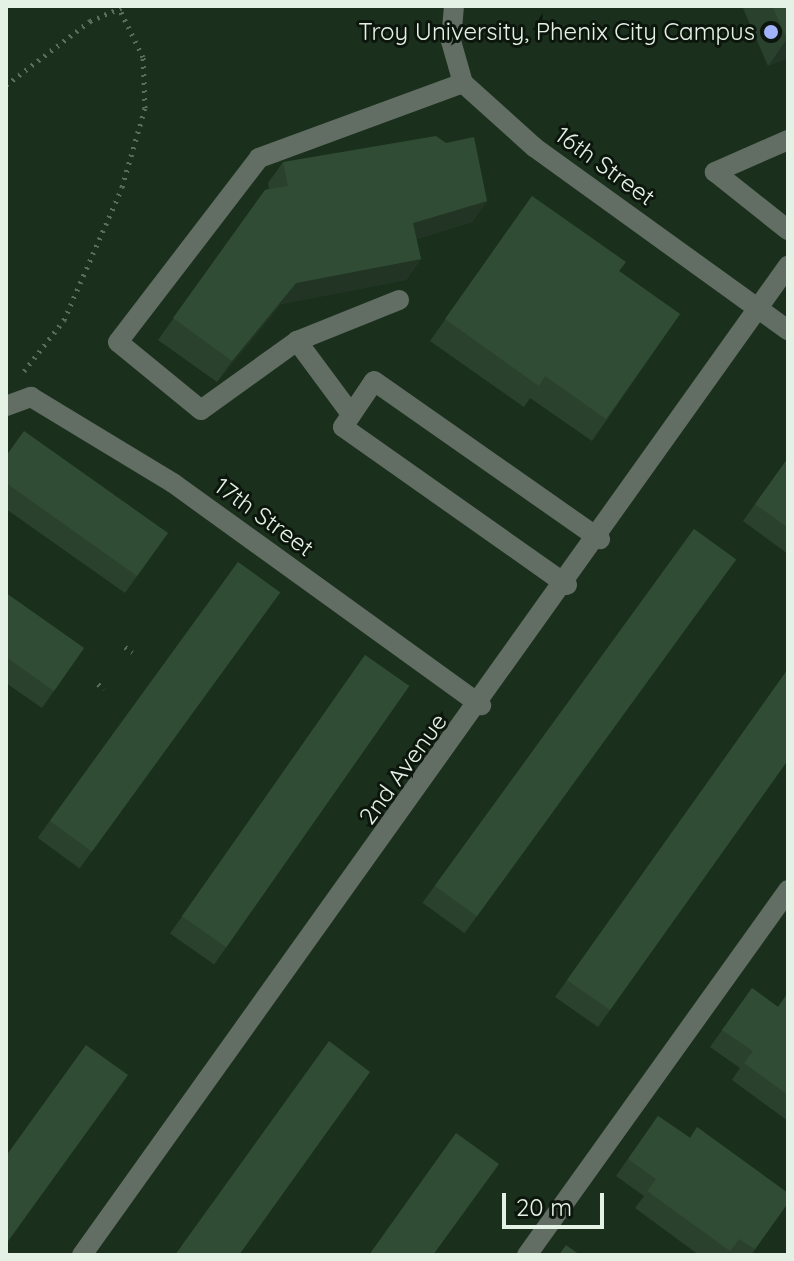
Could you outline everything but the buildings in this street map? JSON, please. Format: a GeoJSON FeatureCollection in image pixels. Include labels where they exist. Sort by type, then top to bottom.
{"type":"FeatureCollection","features":[{"type":"Feature","properties":{"kind":"street"},"geometry":{"type":"LineString","coordinates":[[399,300],[297,341],[201,410],[118,342],[259,158],[463,83],[451,41],[454,6]]}},
{"type":"Feature","properties":{"kind":"street","name":"16th Street"},"geometry":{"type":"LineString","coordinates":[[463,83],[534,147],[788,330]]}},
{"type":"Feature","properties":{"kind":"street"},"geometry":{"type":"LineString","coordinates":[[788,140],[715,172],[788,230]]}},
{"type":"Feature","properties":{"kind":"street","name":"2nd Avenue"},"geometry":{"type":"LineString","coordinates":[[82,1255],[600,539],[788,266]]}},
{"type":"Feature","properties":{"kind":"street"},"geometry":{"type":"LineString","coordinates":[[297,341],[351,414]]}},
{"type":"Feature","properties":{"kind":"street"},"geometry":{"type":"LineString","coordinates":[[567,585],[343,427],[374,381],[600,539]]}},
{"type":"Feature","properties":{"kind":"street","name":"17th Street"},"geometry":{"type":"LineString","coordinates":[[6,406],[31,397],[173,483],[481,705]]}},
{"type":"Feature","properties":{"kind":"street"},"geometry":{"type":"LineString","coordinates":[[527,1255],[788,890]]}},
{"type":"Feature","properties":{"kind":"path"},"geometry":{"type":"LineString","coordinates":[[6,85],[90,21],[122,7],[143,57],[145,108],[122,187],[64,320],[16,382]]}},
{"type":"Feature","properties":{"kind":"path"},"geometry":{"type":"LineString","coordinates":[[125,647],[132,652]]}},
{"type":"Feature","properties":{"kind":"path"},"geometry":{"type":"LineString","coordinates":[[98,684],[104,689]]}},
{"type":"Feature","properties":{"kind":"place","name":"Troy University, Phenix City Campus"},"geometry":{"type":"Point","coordinates":[771,32]}}]}
